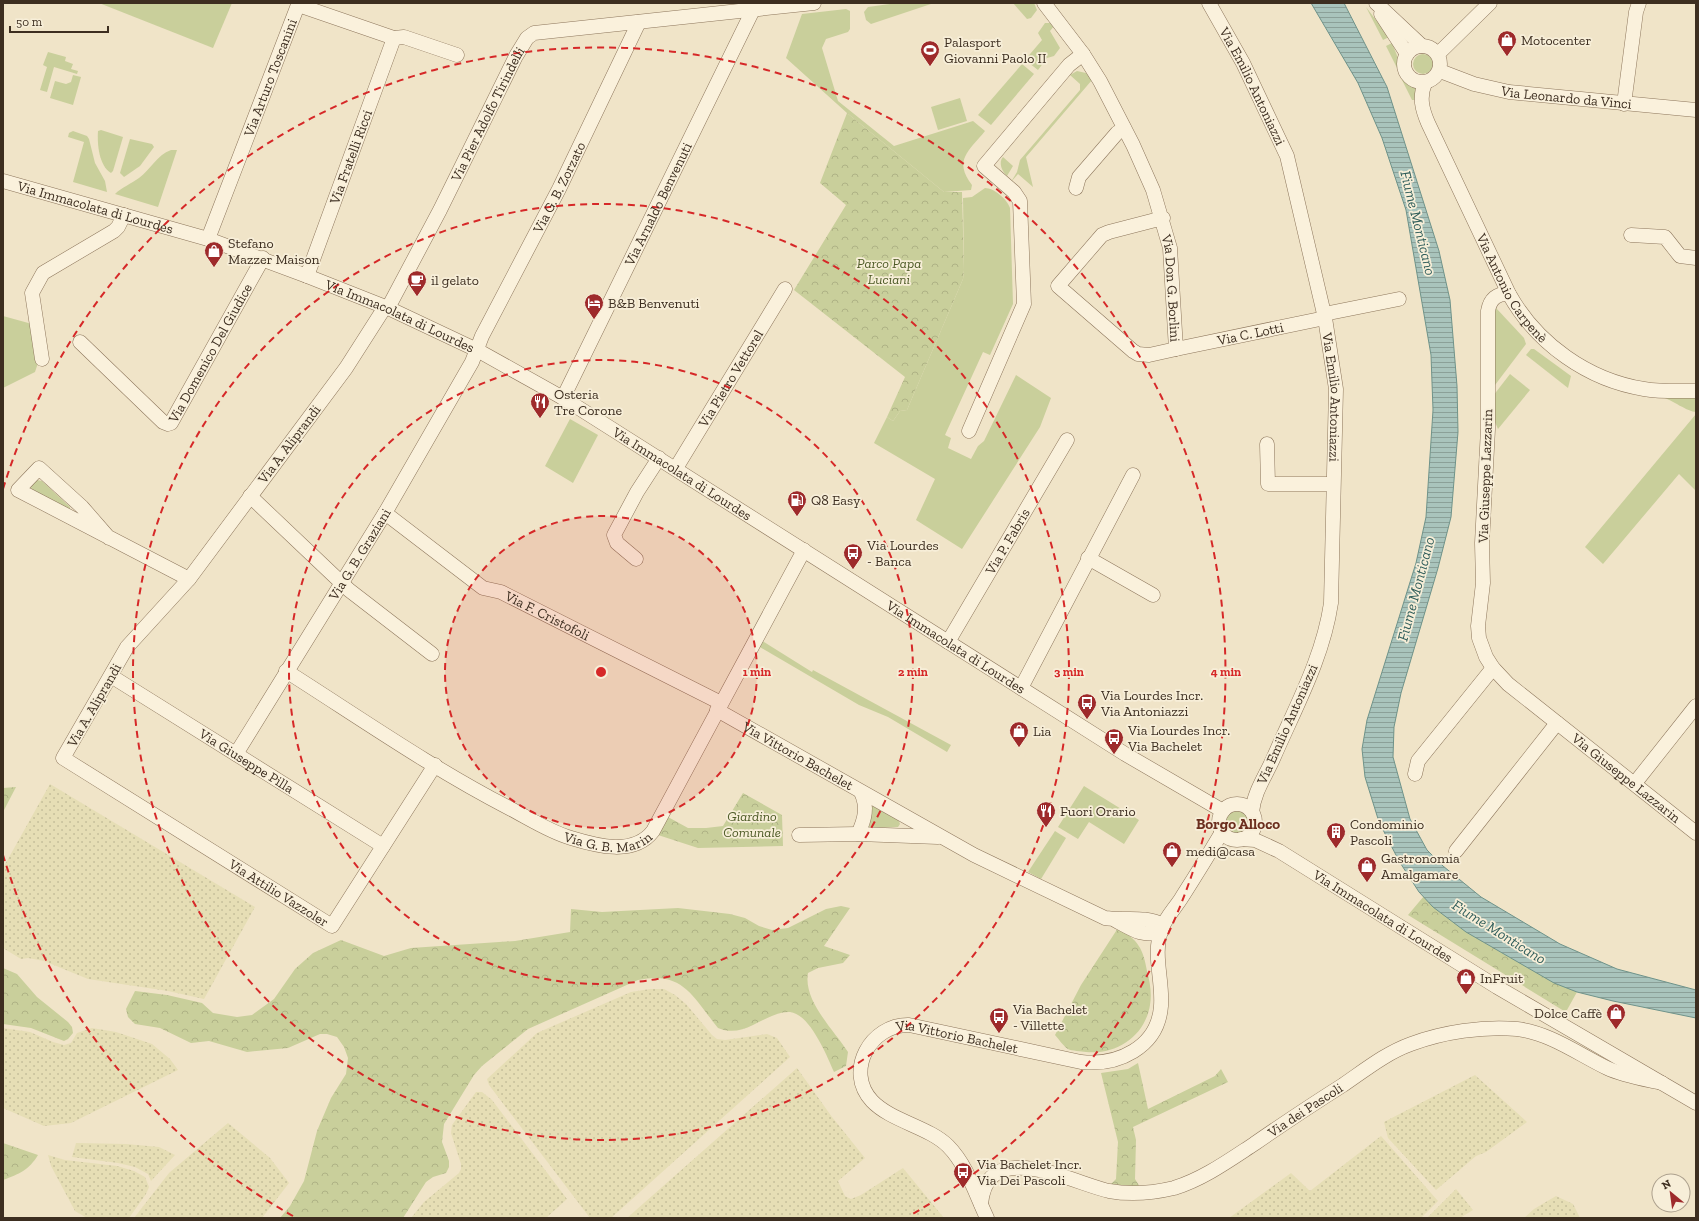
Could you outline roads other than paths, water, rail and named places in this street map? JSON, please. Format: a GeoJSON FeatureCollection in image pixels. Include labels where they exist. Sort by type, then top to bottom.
{"type":"FeatureCollection","features":[{"type":"Feature","properties":{"kind":"street","name":"Via Don G. Borlini"},"geometry":{"type":"LineString","coordinates":[[1044,3],[1083,54],[1124,128],[1142,165],[1163,218],[1170,248],[1176,348],[1149,355],[1138,354],[1058,286],[1102,235],[1108,232],[1163,218]]}},
{"type":"Feature","properties":{"kind":"street","name":"Via Emilio Antoniazzi"},"geometry":{"type":"LineString","coordinates":[[1209,3],[1242,63],[1287,156],[1325,316],[1336,389],[1331,603],[1328,626],[1321,648],[1251,810]]}},
{"type":"Feature","properties":{"kind":"street"},"geometry":{"type":"LineString","coordinates":[[1375,3],[1422,46]]}},
{"type":"Feature","properties":{"kind":"street"},"geometry":{"type":"LineString","coordinates":[[1375,3],[1406,54],[1404,66],[1409,77],[1413,81],[1425,83],[1431,81],[1440,71],[1441,66],[1438,54],[1434,49],[1422,46],[1416,47],[1406,54]]}},
{"type":"Feature","properties":{"kind":"street"},"geometry":{"type":"LineString","coordinates":[[1438,54],[1490,3]]}},
{"type":"Feature","properties":{"kind":"street"},"geometry":{"type":"LineString","coordinates":[[1624,104],[1636,12],[1639,3]]}},
{"type":"Feature","properties":{"kind":"street","name":"Via Pier Adolfo Tirindelli"},"geometry":{"type":"LineString","coordinates":[[386,308],[440,210],[521,46],[527,38],[534,33],[807,4]]}},
{"type":"Feature","properties":{"kind":"street","name":"Via Arturo Toscanini"},"geometry":{"type":"LineString","coordinates":[[208,239],[298,5],[394,38],[404,37],[457,55]]}},
{"type":"Feature","properties":{"kind":"street","name":"Via Arnaldo Benvenuti"},"geometry":{"type":"LineString","coordinates":[[563,398],[753,10]]}},
{"type":"Feature","properties":{"kind":"street","name":"Via G. B. Zorzato"},"geometry":{"type":"LineString","coordinates":[[477,350],[482,336],[559,189],[639,22]]}},
{"type":"Feature","properties":{"kind":"street","name":"Via Fratelli Ricci"},"geometry":{"type":"LineString","coordinates":[[307,276],[394,38]]}},
{"type":"Feature","properties":{"kind":"street"},"geometry":{"type":"LineString","coordinates":[[969,431],[1024,304],[1020,201],[1014,192],[984,166],[1069,65],[1083,54]]}},
{"type":"Feature","properties":{"kind":"street","name":"Via Leonardo da Vinci"},"geometry":{"type":"LineString","coordinates":[[1440,71],[1474,84],[1509,92],[1696,110]]}},
{"type":"Feature","properties":{"kind":"street","name":"Via Antonio Carpenè"},"geometry":{"type":"LineString","coordinates":[[1425,83],[1421,95],[1423,112],[1509,294],[1524,319],[1547,344],[1571,361],[1597,375],[1643,389],[1696,391]]}},
{"type":"Feature","properties":{"kind":"street"},"geometry":{"type":"LineString","coordinates":[[1076,188],[1079,176],[1117,133],[1124,128]]}},
{"type":"Feature","properties":{"kind":"street","name":"Via Immacolata di Lourdes"},"geometry":{"type":"LineString","coordinates":[[3,181],[208,239],[263,258],[386,308],[477,350],[563,398],[676,468],[1169,781],[1223,824]]}},
{"type":"Feature","properties":{"kind":"street"},"geometry":{"type":"LineString","coordinates":[[42,359],[32,293],[43,272],[118,227],[124,215]]}},
{"type":"Feature","properties":{"kind":"street"},"geometry":{"type":"LineString","coordinates":[[1631,235],[1665,238],[1680,256],[1696,258]]}},
{"type":"Feature","properties":{"kind":"street","name":"Via Domenico Del Giudice"},"geometry":{"type":"LineString","coordinates":[[80,342],[163,422],[168,424],[171,423],[263,258]]}},
{"type":"Feature","properties":{"kind":"street","name":"Via Pietro Vettorel"},"geometry":{"type":"LineString","coordinates":[[676,468],[785,289]]}},
{"type":"Feature","properties":{"kind":"street","name":"Via Giuseppe Lazzarin"},"geometry":{"type":"LineString","coordinates":[[1509,294],[1504,294],[1491,300],[1488,310],[1488,429],[1482,543],[1483,583],[1478,626],[1482,648],[1493,668],[1508,684],[1696,832]]}},
{"type":"Feature","properties":{"kind":"street","name":"Via C. Lotti"},"geometry":{"type":"LineString","coordinates":[[1176,348],[1399,299]]}},
{"type":"Feature","properties":{"kind":"street","name":"Via A. Aliprandi"},"geometry":{"type":"LineString","coordinates":[[63,758],[110,676],[133,640],[189,580],[346,368],[386,308]]}},
{"type":"Feature","properties":{"kind":"street","name":"Via G. B. Graziani"},"geometry":{"type":"LineString","coordinates":[[236,754],[386,512],[472,362],[477,350]]}},
{"type":"Feature","properties":{"kind":"street","name":"Via P. Fabris"},"geometry":{"type":"LineString","coordinates":[[948,642],[1067,440]]}},
{"type":"Feature","properties":{"kind":"street"},"geometry":{"type":"LineString","coordinates":[[1267,444],[1268,484],[1334,484]]}},
{"type":"Feature","properties":{"kind":"street"},"geometry":{"type":"LineString","coordinates":[[636,559],[617,543],[614,535],[637,492],[659,458]]}},
{"type":"Feature","properties":{"kind":"street"},"geometry":{"type":"LineString","coordinates":[[109,538],[82,507],[39,468],[18,490],[109,538],[189,580]]}},
{"type":"Feature","properties":{"kind":"street"},"geometry":{"type":"LineString","coordinates":[[1021,688],[1088,558],[1133,475]]}},
{"type":"Feature","properties":{"kind":"street"},"geometry":{"type":"LineString","coordinates":[[250,496],[342,583],[432,654]]}},
{"type":"Feature","properties":{"kind":"street","name":"Via F. Cristofoli"},"geometry":{"type":"LineString","coordinates":[[386,512],[483,588],[501,592],[719,706]]}},
{"type":"Feature","properties":{"kind":"street","name":"Via G. B. Marin"},"geometry":{"type":"LineString","coordinates":[[286,672],[474,790],[570,838],[615,847],[628,846],[641,842],[653,831],[804,550]]}},
{"type":"Feature","properties":{"kind":"street"},"geometry":{"type":"LineString","coordinates":[[1088,558],[1153,595]]}},
{"type":"Feature","properties":{"kind":"street"},"geometry":{"type":"LineString","coordinates":[[1415,774],[1418,761],[1493,668]]}},
{"type":"Feature","properties":{"kind":"street","name":"Via Giuseppe Pilla"},"geometry":{"type":"LineString","coordinates":[[110,676],[383,846]]}},
{"type":"Feature","properties":{"kind":"street","name":"Via Vittorio Bachelet"},"geometry":{"type":"LineString","coordinates":[[719,706],[861,792],[1001,869],[1105,918],[1142,918],[1154,920],[1162,928]]}},
{"type":"Feature","properties":{"kind":"street"},"geometry":{"type":"LineString","coordinates":[[1635,783],[1696,706]]}},
{"type":"Feature","properties":{"kind":"street"},"geometry":{"type":"LineString","coordinates":[[1456,850],[1557,722]]}},
{"type":"Feature","properties":{"kind":"street","name":"Via Attilio Vazzoler"},"geometry":{"type":"LineString","coordinates":[[63,758],[332,926],[435,765]]}},
{"type":"Feature","properties":{"kind":"street"},"geometry":{"type":"LineString","coordinates":[[858,834],[865,814],[866,803],[861,792]]}},
{"type":"Feature","properties":{"kind":"street"},"geometry":{"type":"LineString","coordinates":[[1233,805],[1251,810],[1250,834],[1242,840],[1231,839],[1223,824],[1233,805]]}},
{"type":"Feature","properties":{"kind":"street","name":"Via Immacolata di Lourdes"},"geometry":{"type":"LineString","coordinates":[[1251,810],[1269,845]]}},
{"type":"Feature","properties":{"kind":"street","name":"Via Vittorio Bachelet"},"geometry":{"type":"LineString","coordinates":[[981,1204],[959,1160],[947,1145],[886,1111],[871,1100],[864,1088],[862,1075],[862,1062],[868,1046],[892,1026],[909,1025],[1081,1062],[1098,1064],[1115,1061],[1132,1053],[1141,1046],[1155,1027],[1161,1008],[1157,952],[1162,928],[1208,857],[1223,824]]}},
{"type":"Feature","properties":{"kind":"street"},"geometry":{"type":"LineString","coordinates":[[799,835],[858,834],[943,838]]}},
{"type":"Feature","properties":{"kind":"street","name":"Via Immacolata di Lourdes"},"geometry":{"type":"LineString","coordinates":[[1242,840],[1255,840],[1269,845],[1496,987],[1662,1083]]}},
{"type":"Feature","properties":{"kind":"street"},"geometry":{"type":"LineString","coordinates":[[1142,918],[1158,914],[1179,901]]}},
{"type":"Feature","properties":{"kind":"street","name":"Via Vittorio Bachelet"},"geometry":{"type":"LineString","coordinates":[[1114,919],[1140,934]]}},
{"type":"Feature","properties":{"kind":"street"},"geometry":{"type":"LineString","coordinates":[[1140,934],[1152,934],[1162,928]]}},
{"type":"Feature","properties":{"kind":"street"},"geometry":{"type":"LineString","coordinates":[[1140,934],[1149,944],[1157,963]]}},
{"type":"Feature","properties":{"kind":"street","name":"Via dei Pascoli"},"geometry":{"type":"LineString","coordinates":[[981,1204],[984,1189],[993,1177],[1002,1171],[1016,1167],[1038,1170],[1108,1190],[1126,1193],[1155,1191],[1191,1182],[1226,1162],[1380,1060],[1411,1044],[1444,1035],[1491,1029],[1530,1032],[1550,1039],[1609,1069],[1662,1083]]}},
{"type":"Feature","properties":{"kind":"street"},"geometry":{"type":"LineString","coordinates":[[1662,1083],[1696,1102]]}},
{"type":"Feature","properties":{"kind":"street"},"geometry":{"type":"LineString","coordinates":[[981,1204],[987,1218]]}},
{"type":"Feature","properties":{"kind":"water","name":"Fiume Monticano"},"geometry":{"type":"Polygon","coordinates":[[[1311,3],[1344,3],[1387,87],[1439,251],[1450,300],[1457,386],[1458,432],[1451,517],[1438,568],[1401,693],[1394,727],[1393,757],[1410,819],[1427,850],[1443,866],[1481,897],[1560,944],[1617,969],[1696,990],[1696,1018],[1577,992],[1554,983],[1466,932],[1433,907],[1419,892],[1399,861],[1379,822],[1365,777],[1362,749],[1367,720],[1416,563],[1426,517],[1433,410],[1431,355],[1406,210],[1382,138],[1358,83],[1311,3]]]}},
{"type":"Feature","properties":{"kind":"place","name":"Motocenter"},"geometry":{"type":"Point","coordinates":[1507,57]}},
{"type":"Feature","properties":{"kind":"place","name":"Palasport Giovanni Paolo II"},"geometry":{"type":"Point","coordinates":[930,67]}},
{"type":"Feature","properties":{"kind":"place","name":"Stefano Mazzer Maison"},"geometry":{"type":"Point","coordinates":[214,268]}},
{"type":"Feature","properties":{"kind":"place","name":"il gelato"},"geometry":{"type":"Point","coordinates":[417,297]}},
{"type":"Feature","properties":{"kind":"place","name":"B&B Benvenuti"},"geometry":{"type":"Point","coordinates":[594,320]}},
{"type":"Feature","properties":{"kind":"place","name":"Osteria Tre Corone"},"geometry":{"type":"Point","coordinates":[540,419]}},
{"type":"Feature","properties":{"kind":"place","name":"Q8 Easy"},"geometry":{"type":"Point","coordinates":[797,517]}},
{"type":"Feature","properties":{"kind":"place","name":"Via Lourdes - Banca"},"geometry":{"type":"Point","coordinates":[853,570]}},
{"type":"Feature","properties":{"kind":"place","name":"Via Lourdes Incr. Via Antoniazzi"},"geometry":{"type":"Point","coordinates":[1087,720]}},
{"type":"Feature","properties":{"kind":"place","name":"Lia"},"geometry":{"type":"Point","coordinates":[1019,748]}},
{"type":"Feature","properties":{"kind":"place","name":"Via Lourdes Incr. Via Bachelet"},"geometry":{"type":"Point","coordinates":[1114,755]}},
{"type":"Feature","properties":{"kind":"place","name":"Fuori Orario"},"geometry":{"type":"Point","coordinates":[1046,828]}},
{"type":"Feature","properties":{"kind":"place","name":"Condominio Pascoli"},"geometry":{"type":"Point","coordinates":[1336,849]}},
{"type":"Feature","properties":{"kind":"place","name":"medi@casa"},"geometry":{"type":"Point","coordinates":[1172,868]}},
{"type":"Feature","properties":{"kind":"place","name":"Gastronomia Amalgamare"},"geometry":{"type":"Point","coordinates":[1367,883]}},
{"type":"Feature","properties":{"kind":"place","name":"InFruit"},"geometry":{"type":"Point","coordinates":[1466,995]}},
{"type":"Feature","properties":{"kind":"place","name":"Dolce Caffè"},"geometry":{"type":"Point","coordinates":[1616,1030]}},
{"type":"Feature","properties":{"kind":"place","name":"Via Bachelet - Villette"},"geometry":{"type":"Point","coordinates":[999,1034]}},
{"type":"Feature","properties":{"kind":"place","name":"Via Bachelet Incr. Via Dei Pascoli"},"geometry":{"type":"Point","coordinates":[963,1189]}},
{"type":"Feature","properties":{"kind":"district","name":"Borgo Alloco"},"geometry":{"type":"Point","coordinates":[1238,824]}},
{"type":"Feature","properties":{"kind":"park label","name":"Parco Papa Luciani"},"geometry":{"type":"Point","coordinates":[889,272]}},
{"type":"Feature","properties":{"kind":"park label","name":"Giardino Comunale"},"geometry":{"type":"Point","coordinates":[752,824]}}]}
